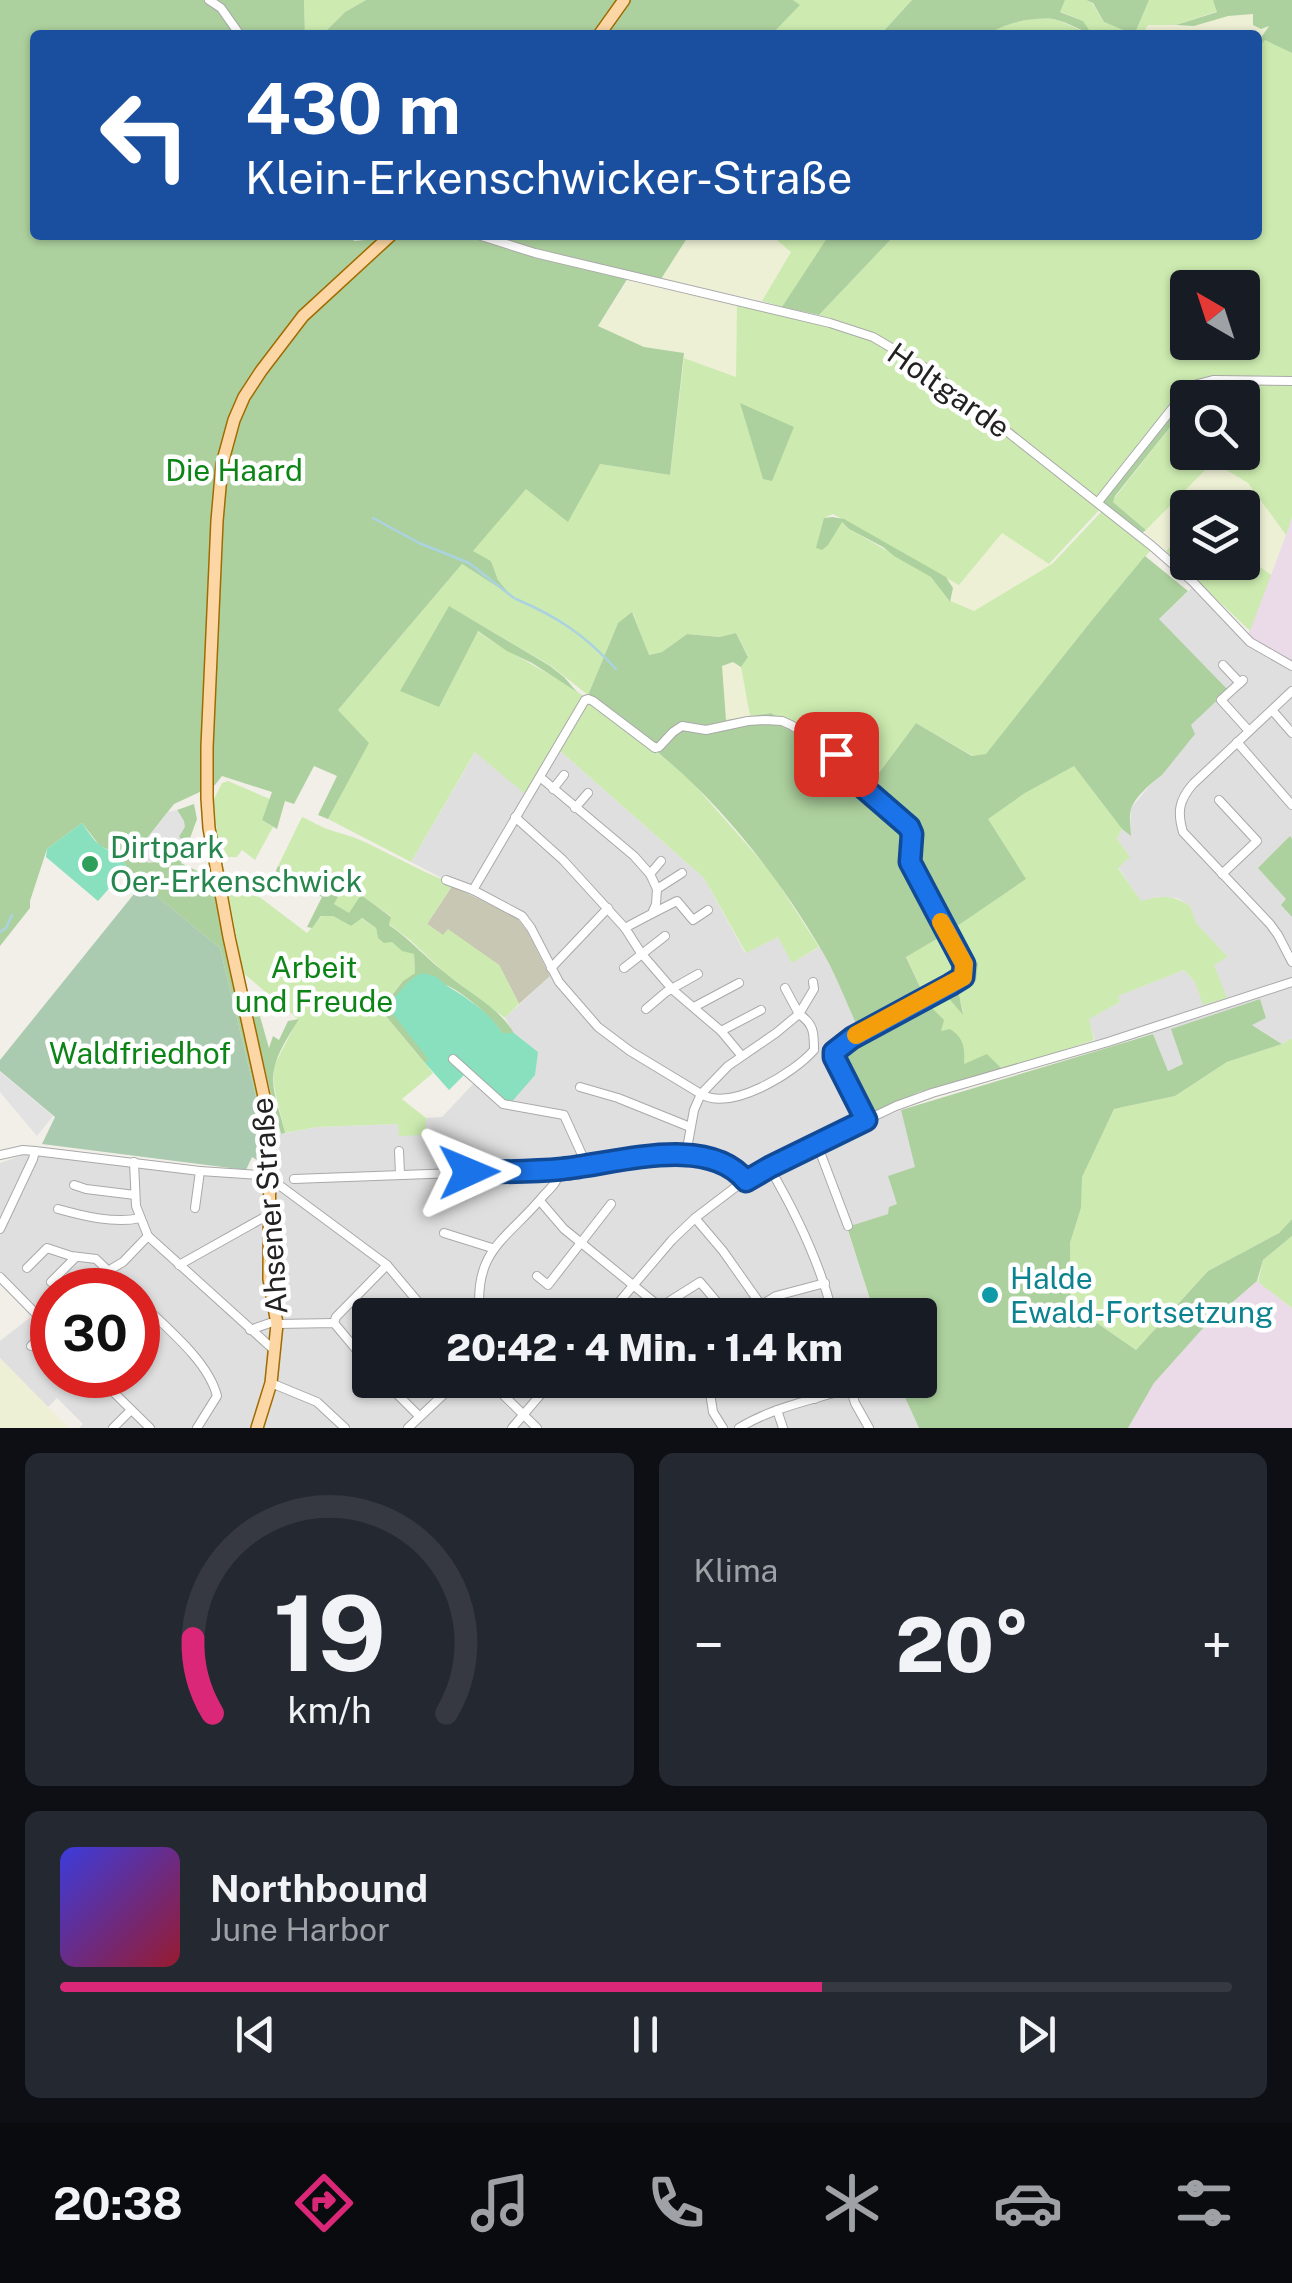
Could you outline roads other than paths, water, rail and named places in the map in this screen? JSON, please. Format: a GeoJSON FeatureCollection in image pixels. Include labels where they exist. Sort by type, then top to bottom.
{"type":"FeatureCollection","features":[{"type":"Feature","properties":{"kind":"main road"},"geometry":{"type":"LineString","coordinates":[[602,30],[624,0]]}},
{"type":"Feature","properties":{"kind":"main road","name":"Ahsener Straße"},"geometry":{"type":"LineString","coordinates":[[257,1428],[271,1383],[275,1351],[269,1279],[269,1118],[209,828],[207,748],[222,464],[234,420],[261,371],[303,316],[386,240]]}},
{"type":"Feature","properties":{"kind":"street"},"geometry":{"type":"LineString","coordinates":[[209,0],[221,8],[236,30]]}},
{"type":"Feature","properties":{"kind":"street","name":"Holtgarde"},"geometry":{"type":"LineString","coordinates":[[494,240],[830,323],[872,337],[929,370],[1098,502],[1193,582],[1250,642],[1292,666]]}},
{"type":"Feature","properties":{"kind":"street"},"geometry":{"type":"LineString","coordinates":[[1098,502],[1190,386],[1213,380],[1292,380]]}},
{"type":"Feature","properties":{"kind":"street"},"geometry":{"type":"LineString","coordinates":[[1223,665],[1241,681],[1221,700],[1249,731]]}},
{"type":"Feature","properties":{"kind":"street"},"geometry":{"type":"LineString","coordinates":[[1292,691],[1192,784],[1179,808],[1183,832],[1270,924],[1292,962]]}},
{"type":"Feature","properties":{"kind":"street"},"geometry":{"type":"LineString","coordinates":[[473,890],[582,703],[588,699],[656,748],[682,726],[706,730],[748,721],[782,721],[817,739],[909,827],[910,862],[964,964],[963,977],[852,1038],[834,1052],[866,1120]]}},
{"type":"Feature","properties":{"kind":"street"},"geometry":{"type":"LineString","coordinates":[[1272,710],[1292,732]]}},
{"type":"Feature","properties":{"kind":"street"},"geometry":{"type":"LineString","coordinates":[[1237,742],[1292,804]]}},
{"type":"Feature","properties":{"kind":"street"},"geometry":{"type":"LineString","coordinates":[[553,788],[564,775]]}},
{"type":"Feature","properties":{"kind":"street"},"geometry":{"type":"LineString","coordinates":[[540,777],[650,874],[657,889],[653,912]]}},
{"type":"Feature","properties":{"kind":"street"},"geometry":{"type":"LineString","coordinates":[[576,808],[588,793]]}},
{"type":"Feature","properties":{"kind":"street"},"geometry":{"type":"LineString","coordinates":[[1219,800],[1257,841],[1222,874]]}},
{"type":"Feature","properties":{"kind":"street"},"geometry":{"type":"LineString","coordinates":[[515,817],[563,860],[625,928],[673,990],[721,1031],[741,1055]]}},
{"type":"Feature","properties":{"kind":"street"},"geometry":{"type":"LineString","coordinates":[[634,856],[644,846]]}},
{"type":"Feature","properties":{"kind":"street"},"geometry":{"type":"LineString","coordinates":[[650,874],[661,860]]}},
{"type":"Feature","properties":{"kind":"street"},"geometry":{"type":"LineString","coordinates":[[657,889],[682,873]]}},
{"type":"Feature","properties":{"kind":"street"},"geometry":{"type":"LineString","coordinates":[[446,880],[522,916],[569,995],[604,1032],[708,1098],[759,1088],[790,1072],[814,1050],[814,1032],[809,1021],[799,1014],[785,988]]}},
{"type":"Feature","properties":{"kind":"street"},"geometry":{"type":"LineString","coordinates":[[625,928],[689,893]]}},
{"type":"Feature","properties":{"kind":"street"},"geometry":{"type":"LineString","coordinates":[[678,901],[693,920],[708,910]]}},
{"type":"Feature","properties":{"kind":"street"},"geometry":{"type":"LineString","coordinates":[[551,968],[608,908]]}},
{"type":"Feature","properties":{"kind":"street"},"geometry":{"type":"LineString","coordinates":[[624,968],[665,936]]}},
{"type":"Feature","properties":{"kind":"street"},"geometry":{"type":"LineString","coordinates":[[646,1009],[698,974]]}},
{"type":"Feature","properties":{"kind":"street"},"geometry":{"type":"LineString","coordinates":[[686,1154],[690,1127],[702,1094],[741,1055],[799,1014],[814,982]]}},
{"type":"Feature","properties":{"kind":"street"},"geometry":{"type":"LineString","coordinates":[[622,1298],[695,1218],[770,1167],[866,1120],[932,1093],[1108,1042],[1292,982]]}},
{"type":"Feature","properties":{"kind":"street"},"geometry":{"type":"LineString","coordinates":[[694,1007],[739,983]]}},
{"type":"Feature","properties":{"kind":"street"},"geometry":{"type":"LineString","coordinates":[[721,1031],[761,1010]]}},
{"type":"Feature","properties":{"kind":"street"},"geometry":{"type":"LineString","coordinates":[[453,1059],[503,1104],[564,1114],[587,1166]]}},
{"type":"Feature","properties":{"kind":"street"},"geometry":{"type":"LineString","coordinates":[[580,1087],[690,1127]]}},
{"type":"Feature","properties":{"kind":"street"},"geometry":{"type":"LineString","coordinates":[[816,1144],[848,1226]]}},
{"type":"Feature","properties":{"kind":"street"},"geometry":{"type":"LineString","coordinates":[[0,1229],[35,1151]]}},
{"type":"Feature","properties":{"kind":"street"},"geometry":{"type":"LineString","coordinates":[[0,1155],[35,1151],[271,1179],[387,1266],[415,1298]]}},
{"type":"Feature","properties":{"kind":"street"},"geometry":{"type":"LineString","coordinates":[[399,1151],[400,1174]]}},
{"type":"Feature","properties":{"kind":"street"},"geometry":{"type":"LineString","coordinates":[[294,1179],[560,1169],[686,1154],[728,1164],[746,1181]]}},
{"type":"Feature","properties":{"kind":"street"},"geometry":{"type":"LineString","coordinates":[[134,1162],[135,1195],[148,1236],[275,1351]]}},
{"type":"Feature","properties":{"kind":"street"},"geometry":{"type":"LineString","coordinates":[[770,1167],[796,1216],[829,1298]]}},
{"type":"Feature","properties":{"kind":"street"},"geometry":{"type":"LineString","coordinates":[[478,1298],[492,1248],[540,1201],[557,1180],[560,1169]]}},
{"type":"Feature","properties":{"kind":"street"},"geometry":{"type":"LineString","coordinates":[[195,1208],[200,1171]]}},
{"type":"Feature","properties":{"kind":"street"},"geometry":{"type":"LineString","coordinates":[[74,1184],[135,1195]]}},
{"type":"Feature","properties":{"kind":"street"},"geometry":{"type":"LineString","coordinates":[[178,1265],[270,1208],[278,1196],[291,1192]]}},
{"type":"Feature","properties":{"kind":"street"},"geometry":{"type":"LineString","coordinates":[[0,1200],[9,1210]]}},
{"type":"Feature","properties":{"kind":"street"},"geometry":{"type":"LineString","coordinates":[[540,1201],[564,1229],[651,1298]]}},
{"type":"Feature","properties":{"kind":"street"},"geometry":{"type":"LineString","coordinates":[[537,1276],[548,1285],[611,1204]]}},
{"type":"Feature","properties":{"kind":"street"},"geometry":{"type":"LineString","coordinates":[[58,1210],[98,1218],[140,1218]]}},
{"type":"Feature","properties":{"kind":"street"},"geometry":{"type":"LineString","coordinates":[[695,1218],[724,1250],[756,1298]]}},
{"type":"Feature","properties":{"kind":"street"},"geometry":{"type":"LineString","coordinates":[[444,1233],[492,1248]]}},
{"type":"Feature","properties":{"kind":"street"},"geometry":{"type":"LineString","coordinates":[[113,1268],[148,1236]]}},
{"type":"Feature","properties":{"kind":"street"},"geometry":{"type":"LineString","coordinates":[[27,1268],[47,1248],[96,1259],[106,1268]]}},
{"type":"Feature","properties":{"kind":"street"},"geometry":{"type":"LineString","coordinates":[[64,1268],[76,1256]]}},
{"type":"Feature","properties":{"kind":"street"},"geometry":{"type":"LineString","coordinates":[[334,1323],[387,1266]]}},
{"type":"Feature","properties":{"kind":"street"},"geometry":{"type":"LineString","coordinates":[[0,1277],[30,1308]]}},
{"type":"Feature","properties":{"kind":"street"},"geometry":{"type":"LineString","coordinates":[[675,1298],[700,1282],[714,1298]]}},
{"type":"Feature","properties":{"kind":"street"},"geometry":{"type":"LineString","coordinates":[[777,1298],[825,1283]]}},
{"type":"Feature","properties":{"kind":"street"},"geometry":{"type":"LineString","coordinates":[[160,1323],[206,1371],[216,1390],[214,1404],[198,1428]]}},
{"type":"Feature","properties":{"kind":"street"},"geometry":{"type":"LineString","coordinates":[[250,1330],[273,1324],[334,1323]]}},
{"type":"Feature","properties":{"kind":"street"},"geometry":{"type":"LineString","coordinates":[[334,1323],[352,1344]]}},
{"type":"Feature","properties":{"kind":"street"},"geometry":{"type":"LineString","coordinates":[[271,1383],[316,1402],[345,1428]]}},
{"type":"Feature","properties":{"kind":"street"},"geometry":{"type":"LineString","coordinates":[[119,1398],[150,1428]]}},
{"type":"Feature","properties":{"kind":"street"},"geometry":{"type":"LineString","coordinates":[[401,1398],[419,1416]]}},
{"type":"Feature","properties":{"kind":"street"},"geometry":{"type":"LineString","coordinates":[[408,1428],[439,1398]]}},
{"type":"Feature","properties":{"kind":"street"},"geometry":{"type":"LineString","coordinates":[[506,1398],[537,1428]]}},
{"type":"Feature","properties":{"kind":"street"},"geometry":{"type":"LineString","coordinates":[[512,1428],[539,1398]]}},
{"type":"Feature","properties":{"kind":"street"},"geometry":{"type":"LineString","coordinates":[[710,1398],[722,1428]]}},
{"type":"Feature","properties":{"kind":"street"},"geometry":{"type":"LineString","coordinates":[[853,1398],[869,1428]]}},
{"type":"Feature","properties":{"kind":"street"},"geometry":{"type":"LineString","coordinates":[[739,1428],[777,1410],[816,1399]]}},
{"type":"Feature","properties":{"kind":"street"},"geometry":{"type":"LineString","coordinates":[[114,1428],[131,1410]]}},
{"type":"Feature","properties":{"kind":"street"},"geometry":{"type":"LineString","coordinates":[[777,1410],[783,1428]]}},
{"type":"Feature","properties":{"kind":"waterway"},"geometry":{"type":"LineString","coordinates":[[373,518],[419,543],[469,563],[514,598]]}},
{"type":"Feature","properties":{"kind":"waterway"},"geometry":{"type":"LineString","coordinates":[[516,599],[570,628],[616,669]]}},
{"type":"Feature","properties":{"kind":"waterway"},"geometry":{"type":"LineString","coordinates":[[0,932],[12,915]]}},
{"type":"Feature","properties":{"kind":"place","name":"Dirtpark Oer-Erkenschwick"},"geometry":{"type":"Point","coordinates":[90,864]}},
{"type":"Feature","properties":{"kind":"place","name":"Halde Ewald-Fortsetzung"},"geometry":{"type":"Point","coordinates":[990,1295]}},
{"type":"Feature","properties":{"kind":"park label","name":"Die Haard"},"geometry":{"type":"Point","coordinates":[234,470]}},
{"type":"Feature","properties":{"kind":"park label","name":"Arbeit und Freude"},"geometry":{"type":"Point","coordinates":[314,984]}},
{"type":"Feature","properties":{"kind":"park label","name":"Waldfriedhof"},"geometry":{"type":"Point","coordinates":[140,1053]}}]}
